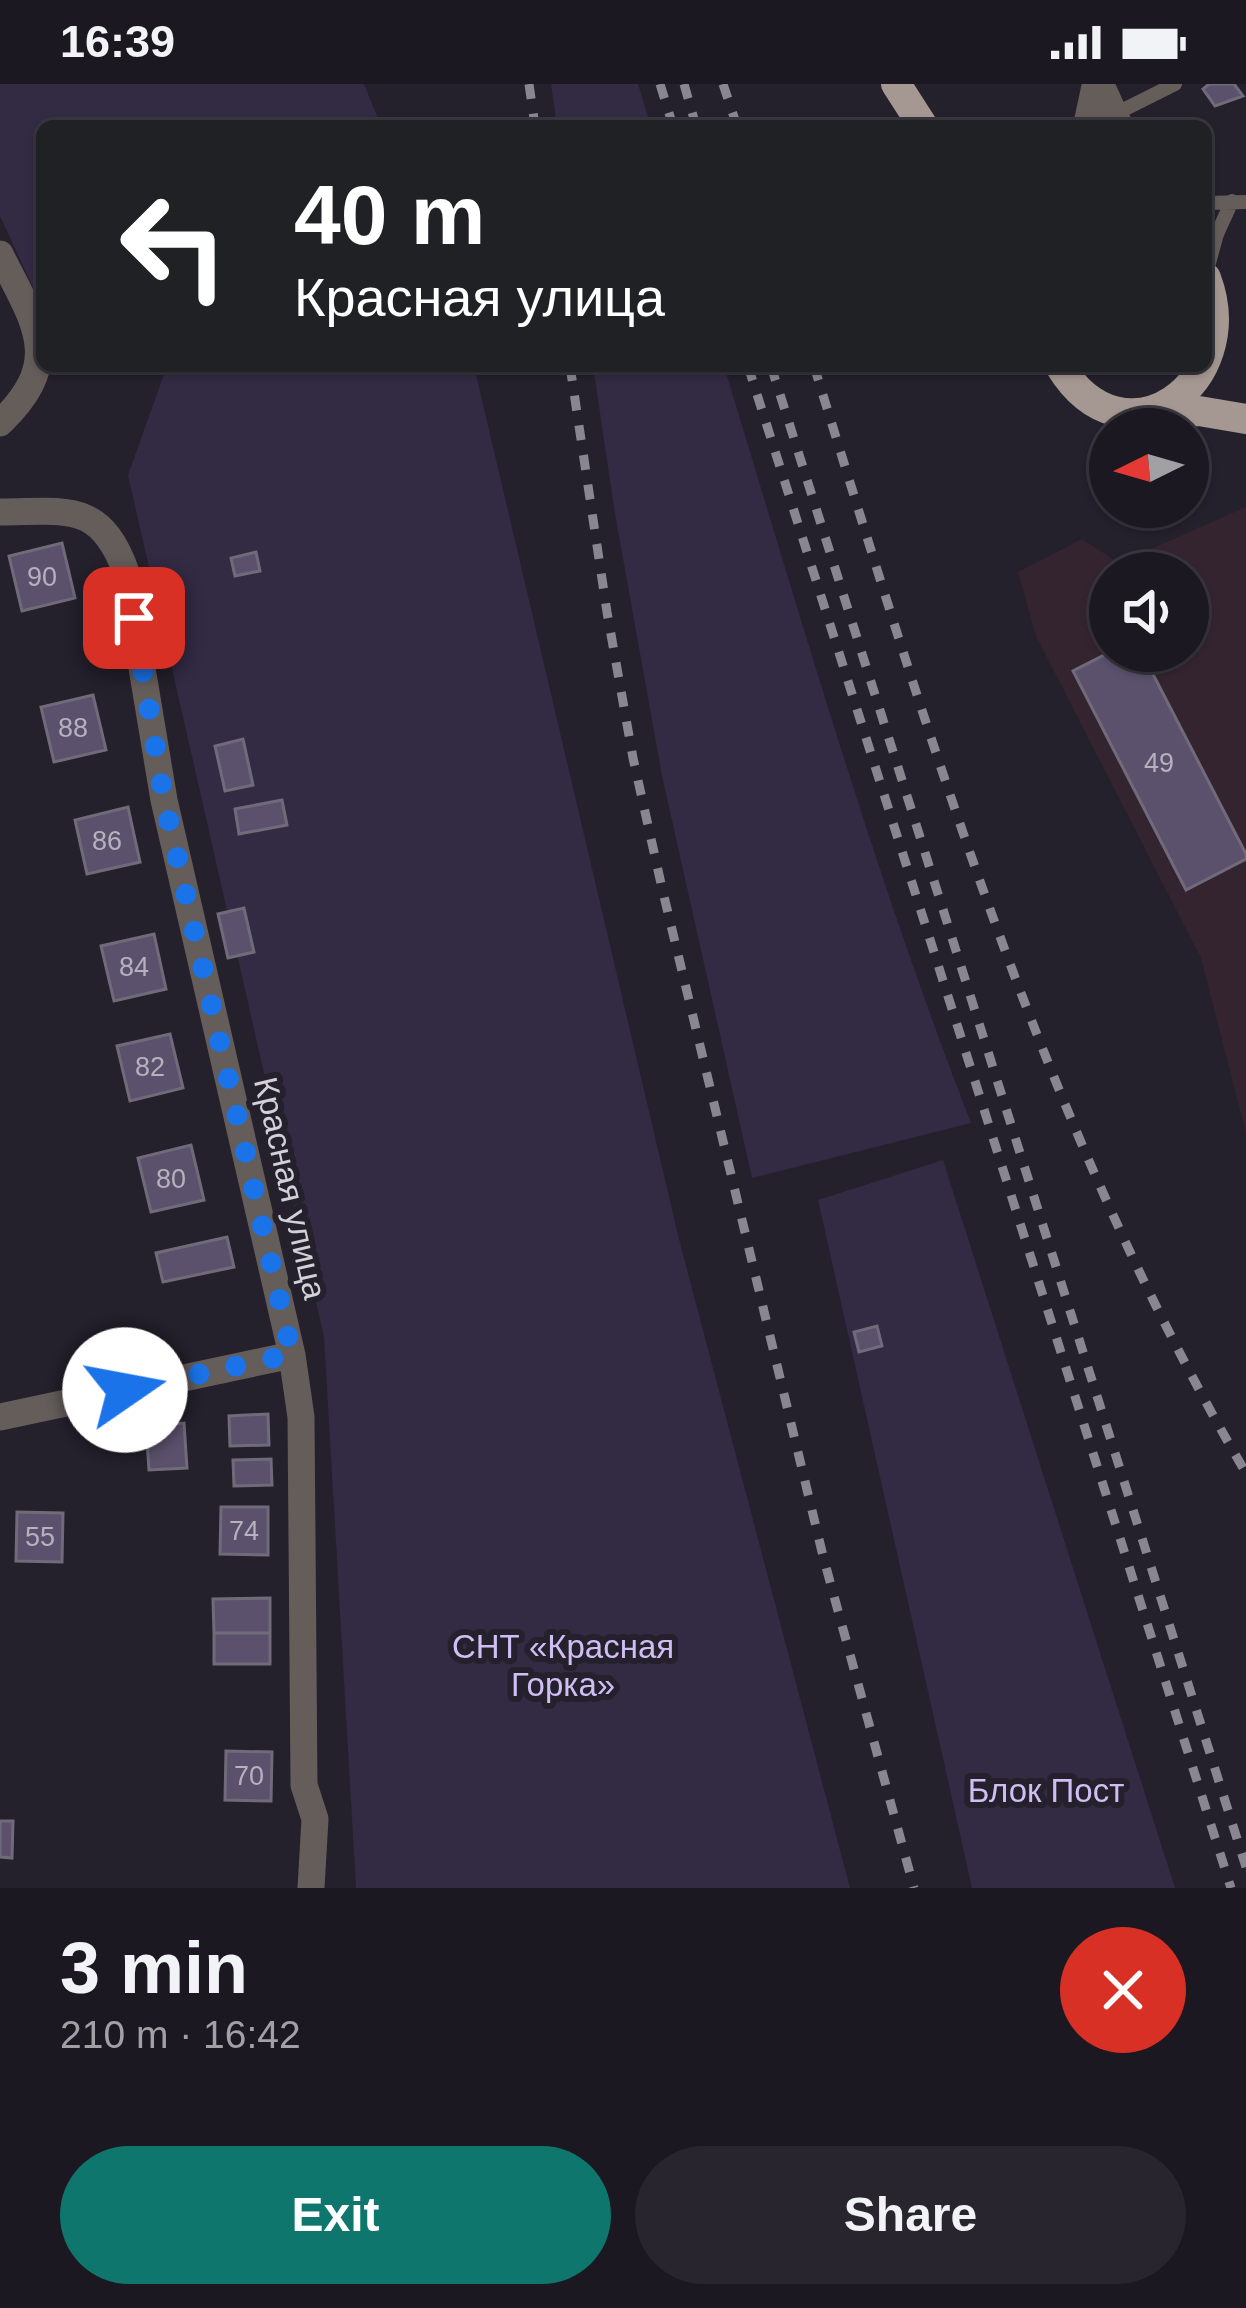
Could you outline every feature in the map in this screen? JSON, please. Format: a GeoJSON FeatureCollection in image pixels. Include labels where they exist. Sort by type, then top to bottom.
{"type":"FeatureCollection","features":[{"type":"Feature","properties":{"kind":"main road"},"geometry":{"type":"LineString","coordinates":[[896,84],[919,120]]}},
{"type":"Feature","properties":{"kind":"main road"},"geometry":{"type":"LineString","coordinates":[[1212,287],[1246,338]]}},
{"type":"Feature","properties":{"kind":"main road"},"geometry":{"type":"LineString","coordinates":[[1212,291],[1222,319],[1222,342],[1212,367]]}},
{"type":"Feature","properties":{"kind":"main road"},"geometry":{"type":"LineString","coordinates":[[1065,372],[1082,393],[1109,408]]}},
{"type":"Feature","properties":{"kind":"main road"},"geometry":{"type":"LineString","coordinates":[[1167,408],[1193,393],[1210,372]]}},
{"type":"Feature","properties":{"kind":"main road"},"geometry":{"type":"LineString","coordinates":[[1209,413],[1246,419]]}},
{"type":"Feature","properties":{"kind":"street"},"geometry":{"type":"LineString","coordinates":[[1098,84],[1107,120]]}},
{"type":"Feature","properties":{"kind":"street"},"geometry":{"type":"LineString","coordinates":[[0,254],[36,326]]}},
{"type":"Feature","properties":{"kind":"street"},"geometry":{"type":"LineString","coordinates":[[0,423],[36,380],[36,372]]}},
{"type":"Feature","properties":{"kind":"street","name":"Красная улица"},"geometry":{"type":"LineString","coordinates":[[0,512],[71,512],[95,520],[116,544],[126,572],[164,800],[292,1354],[301,1418],[304,1786],[314,1819],[311,1888]]}},
{"type":"Feature","properties":{"kind":"street"},"geometry":{"type":"LineString","coordinates":[[0,1418],[292,1354]]}},
{"type":"Feature","properties":{"kind":"lane"},"geometry":{"type":"LineString","coordinates":[[1111,120],[1174,84]]}},
{"type":"Feature","properties":{"kind":"lane"},"geometry":{"type":"LineString","coordinates":[[1212,261],[1216,234],[1239,201]]}},
{"type":"Feature","properties":{"kind":"shaded area"},"geometry":{"type":"Polygon","coordinates":[[[1246,507],[1246,1133],[1201,958],[1036,636],[1018,572],[1082,539],[1102,552],[1089,552],[1089,672],[1209,672],[1209,552],[1144,552],[1198,528],[1209,528],[1209,523],[1246,507]]]}},
{"type":"Feature","properties":{"kind":"green space"},"geometry":{"type":"Polygon","coordinates":[[[0,84],[364,84],[379,120],[36,120],[36,294],[0,216],[0,84]]]}},
{"type":"Feature","properties":{"kind":"green space"},"geometry":{"type":"Polygon","coordinates":[[[551,84],[638,84],[649,120],[556,120],[551,84]]]}},
{"type":"Feature","properties":{"kind":"green space","name":"СНТ «Красная Горка»"},"geometry":{"type":"Polygon","coordinates":[[[165,372],[475,372],[679,1239],[850,1888],[356,1888],[324,1337],[128,475],[165,372]]]}},
{"type":"Feature","properties":{"kind":"green space"},"geometry":{"type":"Polygon","coordinates":[[[594,372],[726,372],[871,842],[971,1123],[752,1178],[662,776],[594,372]]]}},
{"type":"Feature","properties":{"kind":"green space","name":"Блок Пост"},"geometry":{"type":"Polygon","coordinates":[[[943,1160],[1175,1888],[972,1888],[818,1200],[943,1160]]]}},
{"type":"Feature","properties":{"kind":"building"},"geometry":{"type":"Polygon","coordinates":[[[1209,84],[1234,84],[1243,96],[1215,106],[1203,89],[1209,84]]]}},
{"type":"Feature","properties":{"kind":"building"},"geometry":{"type":"Polygon","coordinates":[[[62,543],[75,598],[22,611],[9,556],[62,543]]]}},
{"type":"Feature","properties":{"kind":"building"},"geometry":{"type":"Polygon","coordinates":[[[256,552],[260,571],[235,576],[231,558],[256,552]]]}},
{"type":"Feature","properties":{"kind":"building"},"geometry":{"type":"Polygon","coordinates":[[[1089,663],[1089,672],[1152,672],[1246,859],[1186,890],[1073,671],[1089,663]]]}},
{"type":"Feature","properties":{"kind":"building"},"geometry":{"type":"Polygon","coordinates":[[[93,695],[106,750],[54,762],[41,707],[93,695]]]}},
{"type":"Feature","properties":{"kind":"building"},"geometry":{"type":"Polygon","coordinates":[[[243,739],[253,785],[225,791],[215,746],[243,739]]]}},
{"type":"Feature","properties":{"kind":"building"},"geometry":{"type":"Polygon","coordinates":[[[282,800],[287,825],[239,834],[235,809],[282,800]]]}},
{"type":"Feature","properties":{"kind":"building"},"geometry":{"type":"Polygon","coordinates":[[[128,807],[140,862],[87,874],[75,820],[128,807]]]}},
{"type":"Feature","properties":{"kind":"building"},"geometry":{"type":"Polygon","coordinates":[[[244,908],[254,952],[228,958],[218,914],[244,908]]]}},
{"type":"Feature","properties":{"kind":"building"},"geometry":{"type":"Polygon","coordinates":[[[154,934],[166,989],[114,1001],[101,946],[154,934]]]}},
{"type":"Feature","properties":{"kind":"building"},"geometry":{"type":"Polygon","coordinates":[[[170,1034],[183,1088],[130,1101],[117,1046],[170,1034]]]}},
{"type":"Feature","properties":{"kind":"building"},"geometry":{"type":"Polygon","coordinates":[[[191,1145],[204,1200],[151,1212],[138,1158],[191,1145]]]}},
{"type":"Feature","properties":{"kind":"building"},"geometry":{"type":"Polygon","coordinates":[[[227,1237],[234,1267],[163,1282],[156,1253],[227,1237]]]}},
{"type":"Feature","properties":{"kind":"building"},"geometry":{"type":"Polygon","coordinates":[[[877,1326],[882,1346],[859,1352],[854,1332],[877,1326]]]}},
{"type":"Feature","properties":{"kind":"building"},"geometry":{"type":"Polygon","coordinates":[[[268,1414],[269,1445],[230,1446],[229,1416],[268,1414]]]}},
{"type":"Feature","properties":{"kind":"building"},"geometry":{"type":"Polygon","coordinates":[[[184,1423],[187,1468],[149,1470],[146,1426],[184,1423]]]}},
{"type":"Feature","properties":{"kind":"building"},"geometry":{"type":"Polygon","coordinates":[[[271,1459],[272,1485],[234,1486],[233,1460],[271,1459]]]}},
{"type":"Feature","properties":{"kind":"building"},"geometry":{"type":"Polygon","coordinates":[[[221,1507],[268,1507],[268,1555],[220,1554],[221,1507]]]}},
{"type":"Feature","properties":{"kind":"building"},"geometry":{"type":"Polygon","coordinates":[[[17,1512],[63,1513],[62,1562],[16,1561],[17,1512]]]}},
{"type":"Feature","properties":{"kind":"building"},"geometry":{"type":"Polygon","coordinates":[[[270,1598],[270,1633],[214,1633],[213,1599],[270,1598]]]}},
{"type":"Feature","properties":{"kind":"building"},"geometry":{"type":"Polygon","coordinates":[[[214,1633],[270,1633],[270,1664],[214,1664],[214,1633]]]}},
{"type":"Feature","properties":{"kind":"building"},"geometry":{"type":"Polygon","coordinates":[[[226,1751],[272,1752],[271,1801],[225,1800],[226,1751]]]}},
{"type":"Feature","properties":{"kind":"building"},"geometry":{"type":"Polygon","coordinates":[[[0,1821],[13,1821],[12,1858],[0,1857],[0,1821]]]}},
{"type":"Feature","properties":{"kind":"railway"},"geometry":{"type":"LineString","coordinates":[[529,84],[534,120]]}},
{"type":"Feature","properties":{"kind":"railway"},"geometry":{"type":"LineString","coordinates":[[660,84],[671,120]]}},
{"type":"Feature","properties":{"kind":"railway"},"geometry":{"type":"LineString","coordinates":[[684,84],[694,120]]}},
{"type":"Feature","properties":{"kind":"railway"},"geometry":{"type":"LineString","coordinates":[[723,84],[735,120]]}},
{"type":"Feature","properties":{"kind":"railway"},"geometry":{"type":"LineString","coordinates":[[571,372],[607,612],[662,888],[823,1556],[914,1888]]}},
{"type":"Feature","properties":{"kind":"railway"},"geometry":{"type":"LineString","coordinates":[[750,372],[1231,1888]]}},
{"type":"Feature","properties":{"kind":"railway"},"geometry":{"type":"LineString","coordinates":[[773,372],[1246,1867]]}},
{"type":"Feature","properties":{"kind":"railway"},"geometry":{"type":"LineString","coordinates":[[816,372],[949,791],[1052,1072],[1110,1209],[1246,1473]]}},
{"type":"Feature","properties":{"kind":"route"},"geometry":{"type":"LineString","coordinates":[[125,1390],[292,1354],[164,800],[134,618]]}}]}
